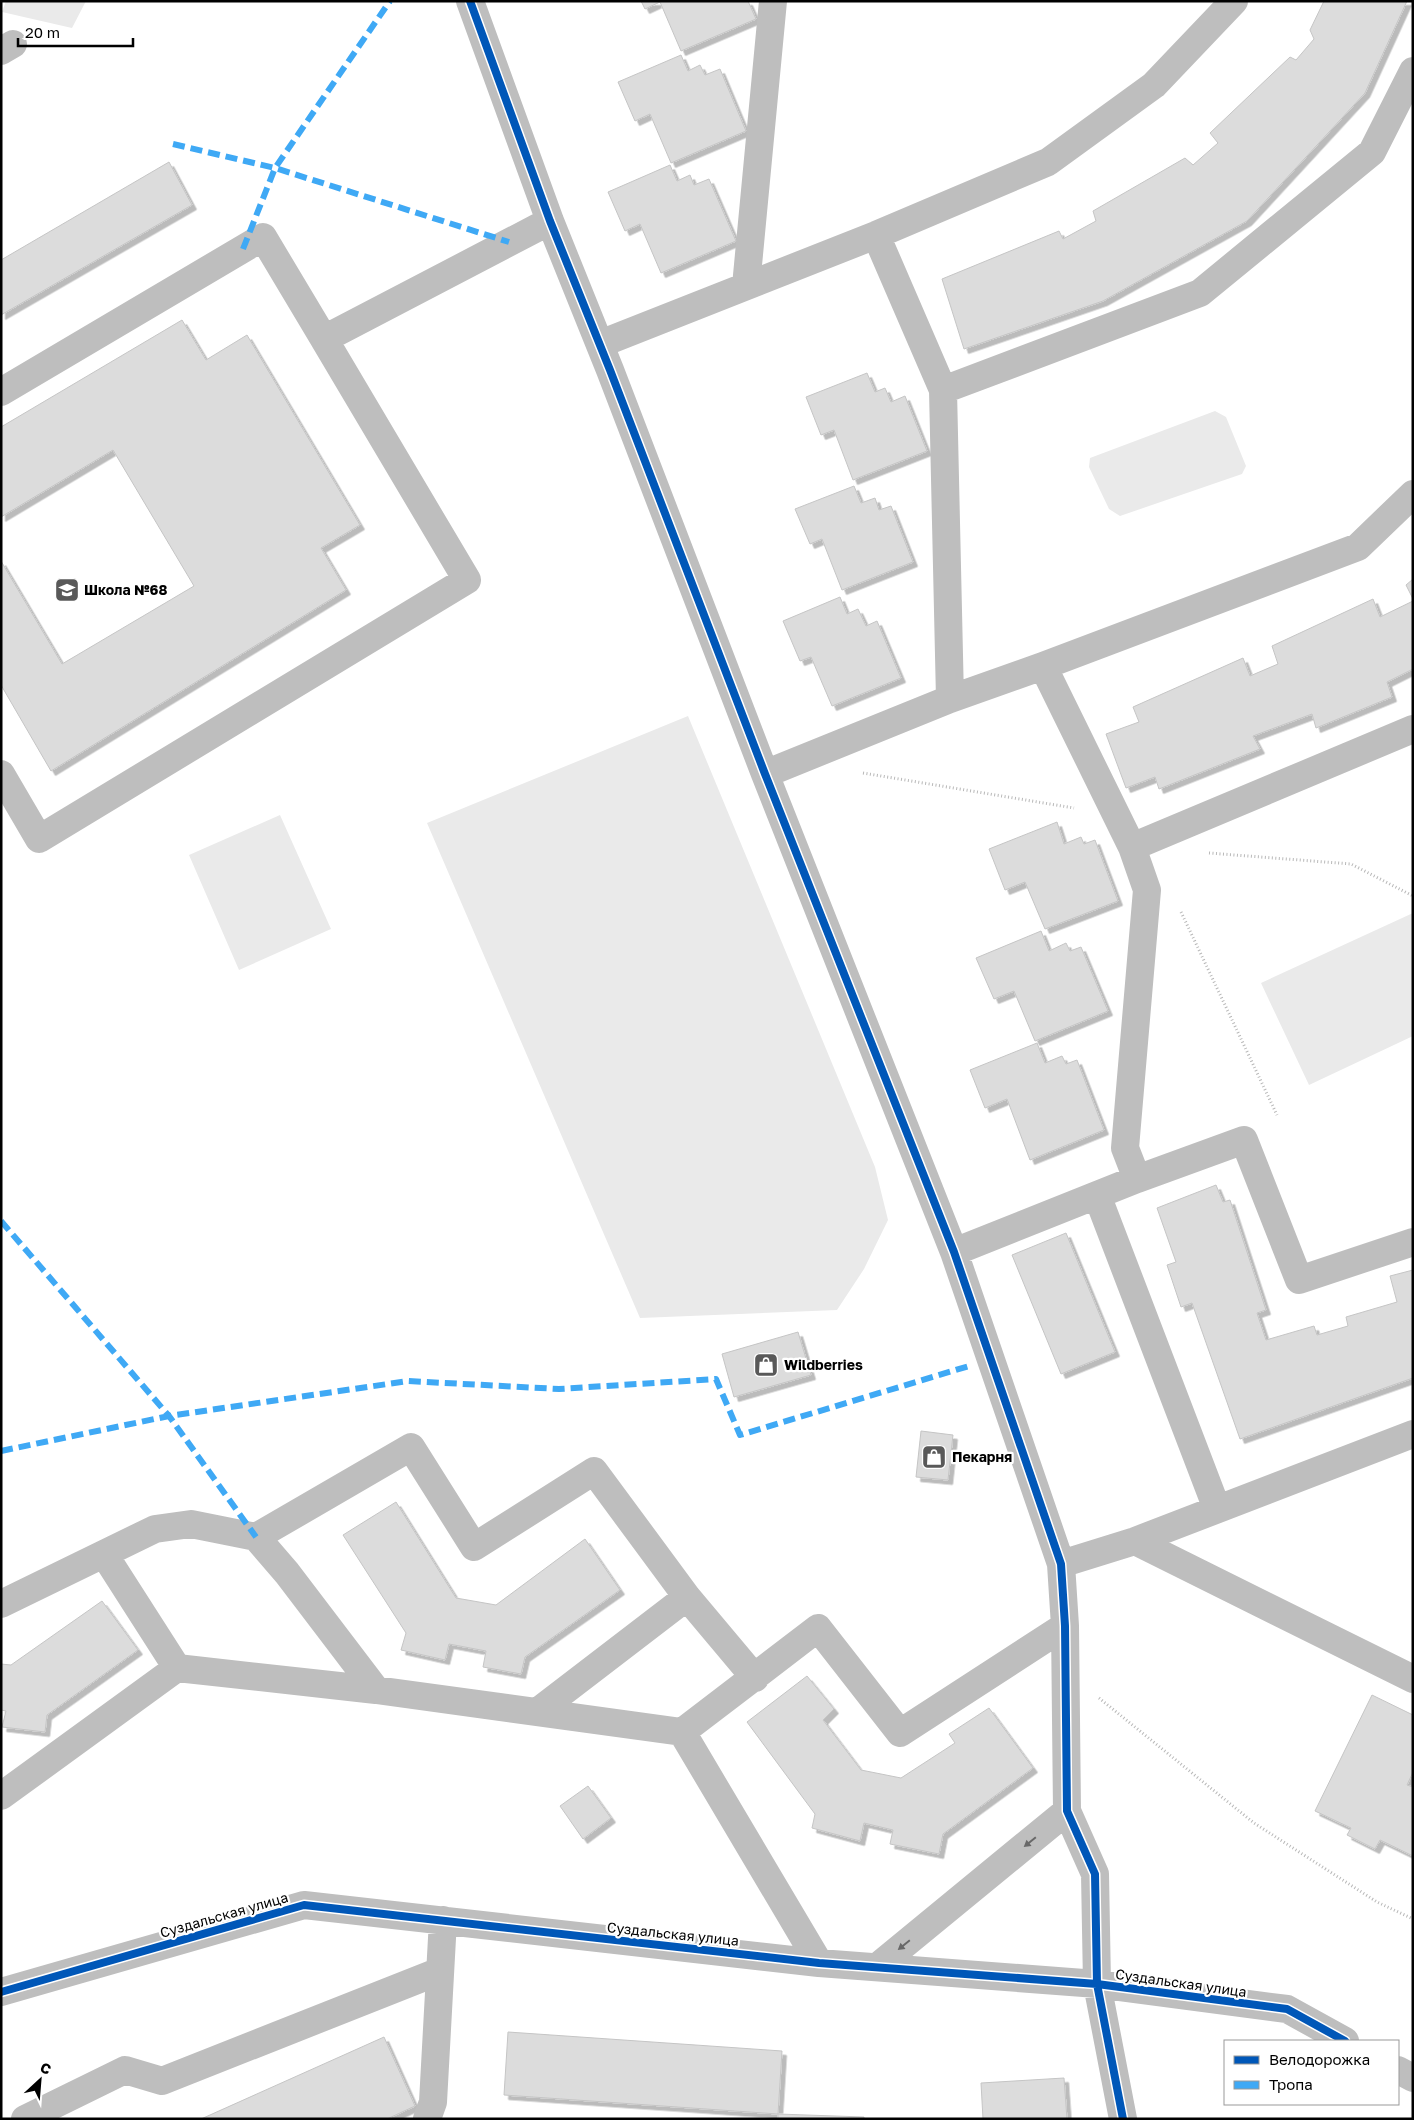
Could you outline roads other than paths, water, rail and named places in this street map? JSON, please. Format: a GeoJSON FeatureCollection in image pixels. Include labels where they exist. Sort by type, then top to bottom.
{"type":"FeatureCollection","features":[{"type":"Feature","properties":{"kind":"street"},"geometry":{"type":"LineString","coordinates":[[470,1],[550,221],[600,344],[765,774],[954,1252],[1061,1564],[1065,1626],[1067,1811],[1095,1874],[1097,1984],[1123,2119]]}},
{"type":"Feature","properties":{"kind":"street"},"geometry":{"type":"LineString","coordinates":[[746,286],[773,1]]}},
{"type":"Feature","properties":{"kind":"street"},"geometry":{"type":"LineString","coordinates":[[600,344],[876,235],[1048,162],[1154,85],[1234,1]]}},
{"type":"Feature","properties":{"kind":"street"},"geometry":{"type":"LineString","coordinates":[[942,390],[1200,292],[1372,152],[1413,71]]}},
{"type":"Feature","properties":{"kind":"street"},"geometry":{"type":"LineString","coordinates":[[324,339],[550,221]]}},
{"type":"Feature","properties":{"kind":"street"},"geometry":{"type":"LineString","coordinates":[[876,235],[942,390],[950,699]]}},
{"type":"Feature","properties":{"kind":"street"},"geometry":{"type":"LineString","coordinates":[[1,392],[263,237],[467,580],[39,839],[1,774]]}},
{"type":"Feature","properties":{"kind":"street"},"geometry":{"type":"LineString","coordinates":[[765,774],[950,699],[1358,548],[1413,494]]}},
{"type":"Feature","properties":{"kind":"street"},"geometry":{"type":"LineString","coordinates":[[1043,666],[1132,847],[1147,890],[1126,1148],[1137,1178]]}},
{"type":"Feature","properties":{"kind":"street"},"geometry":{"type":"LineString","coordinates":[[1132,847],[1413,729]]}},
{"type":"Feature","properties":{"kind":"street"},"geometry":{"type":"LineString","coordinates":[[954,1252],[1137,1178],[1244,1140],[1299,1280],[1413,1242]]}},
{"type":"Feature","properties":{"kind":"street"},"geometry":{"type":"LineString","coordinates":[[1097,1195],[1217,1509]]}},
{"type":"Feature","properties":{"kind":"street"},"geometry":{"type":"LineString","coordinates":[[1061,1564],[1136,1541],[1413,1434]]}},
{"type":"Feature","properties":{"kind":"street"},"geometry":{"type":"LineString","coordinates":[[256,1537],[411,1447],[474,1547],[594,1471],[687,1597],[755,1678]]}},
{"type":"Feature","properties":{"kind":"street"},"geometry":{"type":"LineString","coordinates":[[1,1604],[155,1529],[191,1524],[256,1537],[287,1573],[376,1690]]}},
{"type":"Feature","properties":{"kind":"street"},"geometry":{"type":"LineString","coordinates":[[1136,1541],[1413,1679]]}},
{"type":"Feature","properties":{"kind":"street"},"geometry":{"type":"LineString","coordinates":[[104,1554],[177,1668]]}},
{"type":"Feature","properties":{"kind":"street"},"geometry":{"type":"LineString","coordinates":[[537,1712],[687,1597]]}},
{"type":"Feature","properties":{"kind":"street"},"geometry":{"type":"LineString","coordinates":[[1,1796],[177,1668],[376,1690],[682,1732],[818,1628],[900,1733],[1065,1626]]}},
{"type":"Feature","properties":{"kind":"street"},"geometry":{"type":"LineString","coordinates":[[682,1732],[819,1963]]}},
{"type":"Feature","properties":{"kind":"street"},"geometry":{"type":"LineString","coordinates":[[877,1967],[1067,1811]]}},
{"type":"Feature","properties":{"kind":"street","name":"Суздальская улица"},"geometry":{"type":"LineString","coordinates":[[1,1992],[304,1905],[819,1963],[1097,1984],[1287,2010],[1343,2040]]}},
{"type":"Feature","properties":{"kind":"street"},"geometry":{"type":"LineString","coordinates":[[427,2119],[433,2102],[443,1920]]}},
{"type":"Feature","properties":{"kind":"street"},"geometry":{"type":"LineString","coordinates":[[25,2119],[125,2070],[162,2081],[440,1971]]}},
{"type":"Feature","properties":{"kind":"street"},"geometry":{"type":"LineString","coordinates":[[1399,2071],[1413,2078]]}},
{"type":"Feature","properties":{"kind":"place","name":"Школа №68"},"geometry":{"type":"Point","coordinates":[67,590]}},
{"type":"Feature","properties":{"kind":"place","name":"Wildberries"},"geometry":{"type":"Point","coordinates":[766,1365]}},
{"type":"Feature","properties":{"kind":"place","name":"Пекарня"},"geometry":{"type":"Point","coordinates":[934,1457]}}]}
